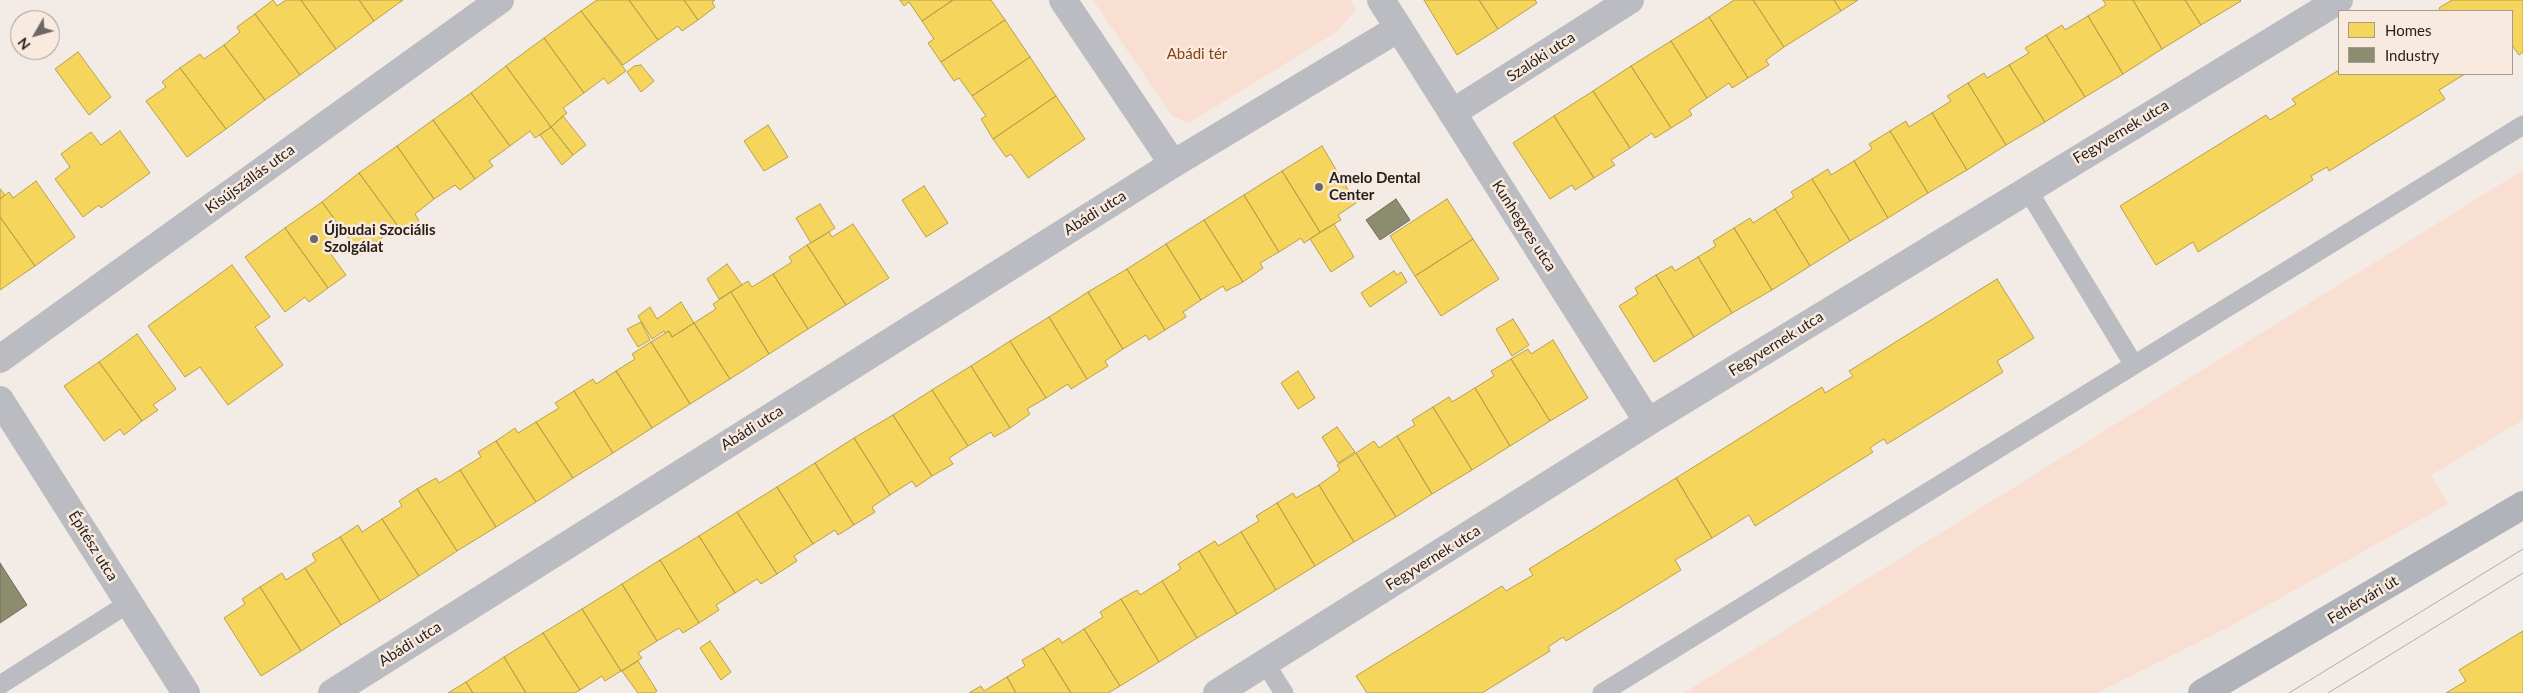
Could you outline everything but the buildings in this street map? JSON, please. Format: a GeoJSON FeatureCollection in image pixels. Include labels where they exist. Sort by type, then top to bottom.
{"type":"FeatureCollection","features":[{"type":"Feature","properties":{"kind":"street","name":"Kisújszállás utca"},"geometry":{"type":"LineString","coordinates":[[0,359],[500,0]]}},
{"type":"Feature","properties":{"kind":"street"},"geometry":{"type":"LineString","coordinates":[[1063,0],[1173,164],[1399,28],[1381,0]]}},
{"type":"Feature","properties":{"kind":"street","name":"Szalóki utca"},"geometry":{"type":"LineString","coordinates":[[1452,113],[1630,0]]}},
{"type":"Feature","properties":{"kind":"street","name":"Fegyvernek utca"},"geometry":{"type":"LineString","coordinates":[[1217,693],[1648,422],[2339,0]]}},
{"type":"Feature","properties":{"kind":"street","name":"Kunhegyes utca"},"geometry":{"type":"LineString","coordinates":[[1399,28],[1648,422]]}},
{"type":"Feature","properties":{"kind":"street","name":"Abádi utca"},"geometry":{"type":"LineString","coordinates":[[332,693],[1173,164]]}},
{"type":"Feature","properties":{"kind":"street","name":"Építész utca"},"geometry":{"type":"LineString","coordinates":[[0,400],[186,693]]}},
{"type":"Feature","properties":{"kind":"street","name":"Fehérvári út"},"geometry":{"type":"LineString","coordinates":[[2202,693],[2523,505]]}},
{"type":"Feature","properties":{"kind":"lane"},"geometry":{"type":"LineString","coordinates":[[1602,693],[2523,125]]}},
{"type":"Feature","properties":{"kind":"lane"},"geometry":{"type":"LineString","coordinates":[[2028,189],[2134,365]]}},
{"type":"Feature","properties":{"kind":"lane"},"geometry":{"type":"LineString","coordinates":[[0,685],[129,603]]}},
{"type":"Feature","properties":{"kind":"lane"},"geometry":{"type":"LineString","coordinates":[[1265,663],[1284,693]]}},
{"type":"Feature","properties":{"kind":"green space","name":"Abádi tér"},"geometry":{"type":"Polygon","coordinates":[[[1093,0],[1350,0],[1356,9],[1338,31],[1189,123],[1172,116],[1093,0]]]}},
{"type":"Feature","properties":{"kind":"green space"},"geometry":{"type":"Polygon","coordinates":[[[2523,170],[2523,420],[2431,475],[2448,504],[2227,628],[2097,693],[1684,693],[2523,170]]]}},
{"type":"Feature","properties":{"kind":"tram line"},"geometry":{"type":"LineString","coordinates":[[2289,693],[2523,549]]}},
{"type":"Feature","properties":{"kind":"tram line"},"geometry":{"type":"LineString","coordinates":[[2328,693],[2523,573]]}},
{"type":"Feature","properties":{"kind":"place","name":"Amelo Dental Center"},"geometry":{"type":"Point","coordinates":[1319,187]}},
{"type":"Feature","properties":{"kind":"place","name":"Újbudai Szociális Szolgálat"},"geometry":{"type":"Point","coordinates":[314,239]}}]}
